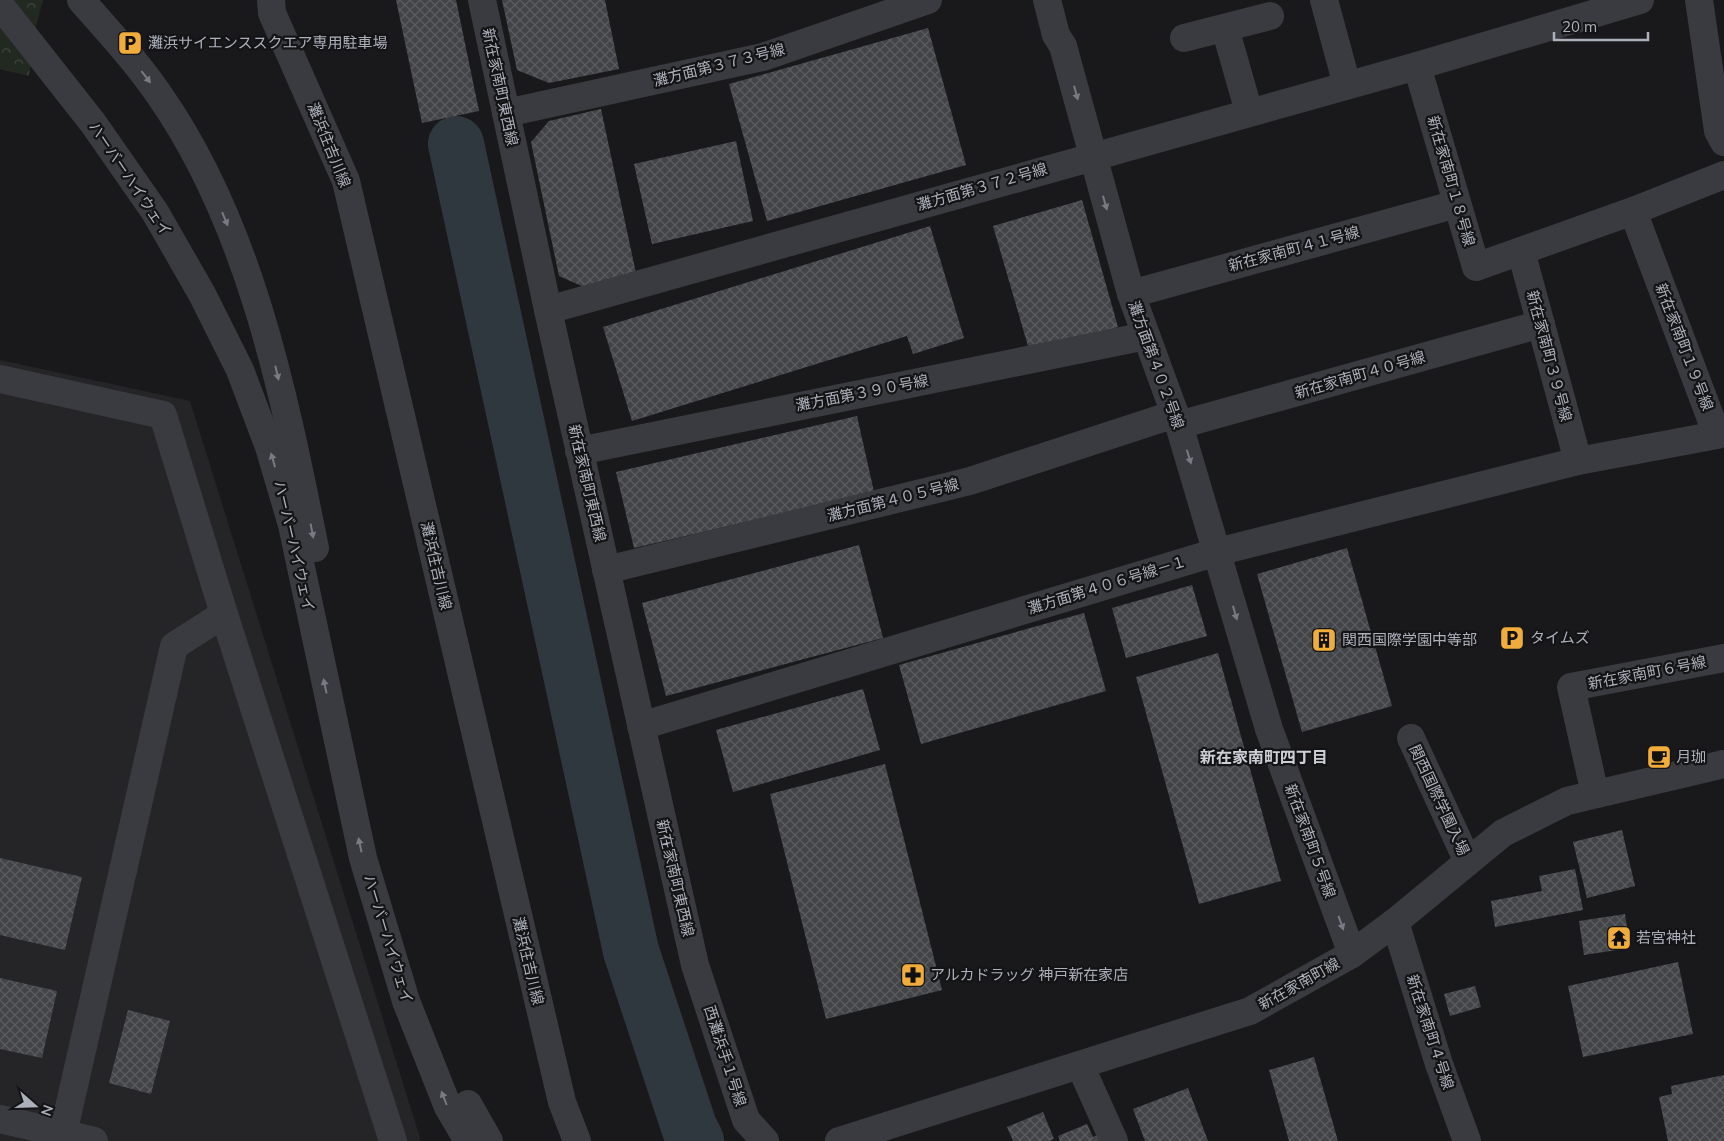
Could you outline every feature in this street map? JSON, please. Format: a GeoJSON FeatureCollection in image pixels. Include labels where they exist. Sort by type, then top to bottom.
{"type":"FeatureCollection","features":[{"type":"Feature","properties":{"kind":"street","name":"ハーバーハイウェイ"},"geometry":{"type":"LineString","coordinates":[[81,0],[116,40],[160,96],[186,139],[226,221],[253,291],[274,361],[301,477],[382,856],[424,995],[467,1103],[489,1141]]}},
{"type":"Feature","properties":{"kind":"street","name":"灘浜住吉川線"},"geometry":{"type":"LineString","coordinates":[[271,0],[272,13],[346,181],[562,1102],[577,1141]]}},
{"type":"Feature","properties":{"kind":"street","name":"新在家南町東西線"},"geometry":{"type":"LineString","coordinates":[[482,0],[579,451],[695,965]]}},
{"type":"Feature","properties":{"kind":"street","name":"灘方面第３７３号線"},"geometry":{"type":"LineString","coordinates":[[506,113],[763,57],[928,0]]}},
{"type":"Feature","properties":{"kind":"street","name":"灘方面第４０２号線"},"geometry":{"type":"LineString","coordinates":[[1047,0],[1056,35],[1063,46],[1131,294],[1177,419],[1269,729]]}},
{"type":"Feature","properties":{"kind":"street"},"geometry":{"type":"LineString","coordinates":[[1324,0],[1347,85]]}},
{"type":"Feature","properties":{"kind":"street"},"geometry":{"type":"LineString","coordinates":[[1417,66],[1640,0]]}},
{"type":"Feature","properties":{"kind":"street"},"geometry":{"type":"LineString","coordinates":[[1699,0],[1722,134]]}},
{"type":"Feature","properties":{"kind":"street","name":"ハーバーハイウェイ"},"geometry":{"type":"LineString","coordinates":[[0,5],[93,123],[155,212],[202,294],[240,370],[269,447],[292,525],[314,636],[369,877],[406,1001],[448,1107],[468,1141]]}},
{"type":"Feature","properties":{"kind":"street"},"geometry":{"type":"LineString","coordinates":[[1184,38],[1270,16]]}},
{"type":"Feature","properties":{"kind":"street"},"geometry":{"type":"LineString","coordinates":[[1225,28],[1248,112]]}},
{"type":"Feature","properties":{"kind":"street","name":"灘方面第３７２号線"},"geometry":{"type":"LineString","coordinates":[[548,310],[1417,66]]}},
{"type":"Feature","properties":{"kind":"street","name":"新在家南町１８号線"},"geometry":{"type":"LineString","coordinates":[[1417,66],[1476,267],[1633,211],[1724,175]]}},
{"type":"Feature","properties":{"kind":"street","name":"新在家南町４１号線"},"geometry":{"type":"LineString","coordinates":[[1131,294],[1458,204]]}},
{"type":"Feature","properties":{"kind":"street","name":"新在家南町１９号線"},"geometry":{"type":"LineString","coordinates":[[1578,461],[1720,434],[1633,211]]}},
{"type":"Feature","properties":{"kind":"street","name":"新在家南町３９号線"},"geometry":{"type":"LineString","coordinates":[[1521,251],[1578,461]]}},
{"type":"Feature","properties":{"kind":"street","name":"新在家南町４０号線"},"geometry":{"type":"LineString","coordinates":[[1177,419],[1541,324]]}},
{"type":"Feature","properties":{"kind":"street","name":"灘方面第３９０号線"},"geometry":{"type":"LineString","coordinates":[[579,451],[1146,336]]}},
{"type":"Feature","properties":{"kind":"street"},"geometry":{"type":"LineString","coordinates":[[0,379],[163,415],[224,614],[392,1141]]}},
{"type":"Feature","properties":{"kind":"street","name":"灘方面第４０５号線"},"geometry":{"type":"LineString","coordinates":[[606,570],[970,481],[1177,419]]}},
{"type":"Feature","properties":{"kind":"street","name":"灘方面第４０６号線－１"},"geometry":{"type":"LineString","coordinates":[[641,726],[1217,552],[1578,461]]}},
{"type":"Feature","properties":{"kind":"street"},"geometry":{"type":"LineString","coordinates":[[63,1134],[174,646],[224,614]]}},
{"type":"Feature","properties":{"kind":"street","name":"新在家南町６号線"},"geometry":{"type":"LineString","coordinates":[[1595,794],[1571,687],[1724,658]]}},
{"type":"Feature","properties":{"kind":"street","name":"新在家南町５号線"},"geometry":{"type":"LineString","coordinates":[[1269,729],[1352,954]]}},
{"type":"Feature","properties":{"kind":"street","name":"関西国際学園入場"},"geometry":{"type":"LineString","coordinates":[[1411,738],[1468,862]]}},
{"type":"Feature","properties":{"kind":"street","name":"新在家南町線"},"geometry":{"type":"LineString","coordinates":[[839,1141],[1250,1011],[1352,954],[1395,922],[1503,833],[1566,801],[1724,764]]}},
{"type":"Feature","properties":{"kind":"street","name":"新在家南町４号線"},"geometry":{"type":"LineString","coordinates":[[1395,922],[1439,1064],[1467,1141]]}},
{"type":"Feature","properties":{"kind":"street","name":"西灘浜手１号線"},"geometry":{"type":"LineString","coordinates":[[695,965],[746,1120],[765,1141]]}},
{"type":"Feature","properties":{"kind":"street"},"geometry":{"type":"LineString","coordinates":[[1080,1065],[1114,1141]]}},
{"type":"Feature","properties":{"kind":"street"},"geometry":{"type":"LineString","coordinates":[[0,1119],[94,1141]]}},
{"type":"Feature","properties":{"kind":"shaded area"},"geometry":{"type":"Polygon","coordinates":[[[0,360],[190,401],[421,1141],[0,1141],[0,360]]]}},
{"type":"Feature","properties":{"kind":"green space"},"geometry":{"type":"Polygon","coordinates":[[[0,0],[43,0],[36,26],[29,76],[0,69],[0,0]]]}},
{"type":"Feature","properties":{"kind":"building"},"geometry":{"type":"Polygon","coordinates":[[[396,0],[456,0],[479,111],[422,123],[396,0]]]}},
{"type":"Feature","properties":{"kind":"building"},"geometry":{"type":"Polygon","coordinates":[[[502,0],[605,0],[619,69],[549,83],[517,70],[502,0]]]}},
{"type":"Feature","properties":{"kind":"building"},"geometry":{"type":"Polygon","coordinates":[[[928,28],[966,165],[767,221],[729,84],[928,28]]]}},
{"type":"Feature","properties":{"kind":"building"},"geometry":{"type":"Polygon","coordinates":[[[601,109],[637,278],[593,291],[559,276],[531,142],[549,121],[601,109]]]}},
{"type":"Feature","properties":{"kind":"building"},"geometry":{"type":"Polygon","coordinates":[[[736,141],[753,221],[652,244],[634,164],[736,141]]]}},
{"type":"Feature","properties":{"kind":"building"},"geometry":{"type":"Polygon","coordinates":[[[1082,200],[1118,327],[1030,353],[993,226],[1082,200]]]}},
{"type":"Feature","properties":{"kind":"building"},"geometry":{"type":"Polygon","coordinates":[[[930,226],[964,338],[913,354],[907,336],[632,421],[603,327],[930,226]]]}},
{"type":"Feature","properties":{"kind":"building"},"geometry":{"type":"Polygon","coordinates":[[[857,416],[874,492],[634,548],[616,472],[857,416]]]}},
{"type":"Feature","properties":{"kind":"building"},"geometry":{"type":"Polygon","coordinates":[[[859,545],[883,638],[666,696],[642,603],[859,545]]]}},
{"type":"Feature","properties":{"kind":"building","name":"関西国際学園中等部"},"geometry":{"type":"Polygon","coordinates":[[[1347,548],[1392,706],[1302,732],[1257,574],[1347,548]]]}},
{"type":"Feature","properties":{"kind":"building"},"geometry":{"type":"Polygon","coordinates":[[[1192,585],[1207,636],[1126,658],[1112,608],[1192,585]]]}},
{"type":"Feature","properties":{"kind":"building"},"geometry":{"type":"Polygon","coordinates":[[[1084,613],[1106,691],[921,744],[899,665],[1084,613]]]}},
{"type":"Feature","properties":{"kind":"building"},"geometry":{"type":"Polygon","coordinates":[[[1218,653],[1281,881],[1199,904],[1136,677],[1218,653]]]}},
{"type":"Feature","properties":{"kind":"building"},"geometry":{"type":"Polygon","coordinates":[[[863,689],[880,750],[733,792],[716,730],[863,689]]]}},
{"type":"Feature","properties":{"kind":"building"},"geometry":{"type":"Polygon","coordinates":[[[885,764],[942,990],[826,1019],[770,794],[885,764]]]}},
{"type":"Feature","properties":{"kind":"building"},"geometry":{"type":"Polygon","coordinates":[[[1622,830],[1635,886],[1587,898],[1573,842],[1622,830]]]}},
{"type":"Feature","properties":{"kind":"building"},"geometry":{"type":"Polygon","coordinates":[[[0,858],[82,877],[65,950],[0,935],[0,858]]]}},
{"type":"Feature","properties":{"kind":"building"},"geometry":{"type":"Polygon","coordinates":[[[1575,869],[1583,910],[1495,927],[1491,901],[1542,891],[1539,876],[1575,869]]]}},
{"type":"Feature","properties":{"kind":"building"},"geometry":{"type":"Polygon","coordinates":[[[1625,914],[1630,948],[1584,955],[1579,921],[1625,914]]]}},
{"type":"Feature","properties":{"kind":"building"},"geometry":{"type":"Polygon","coordinates":[[[1678,962],[1693,1034],[1583,1057],[1568,986],[1678,962]]]}},
{"type":"Feature","properties":{"kind":"building"},"geometry":{"type":"Polygon","coordinates":[[[0,978],[57,991],[42,1058],[0,1049],[0,978]]]}},
{"type":"Feature","properties":{"kind":"building"},"geometry":{"type":"Polygon","coordinates":[[[1475,986],[1481,1007],[1450,1016],[1444,994],[1475,986]]]}},
{"type":"Feature","properties":{"kind":"building"},"geometry":{"type":"Polygon","coordinates":[[[128,1010],[170,1021],[151,1094],[109,1083],[128,1010]]]}},
{"type":"Feature","properties":{"kind":"building"},"geometry":{"type":"Polygon","coordinates":[[[1314,1057],[1338,1141],[1289,1141],[1269,1070],[1314,1057]]]}},
{"type":"Feature","properties":{"kind":"building"},"geometry":{"type":"Polygon","coordinates":[[[1724,1075],[1724,1141],[1668,1141],[1659,1097],[1672,1094],[1671,1086],[1724,1075]]]}},
{"type":"Feature","properties":{"kind":"building"},"geometry":{"type":"Polygon","coordinates":[[[1188,1088],[1208,1141],[1145,1141],[1133,1109],[1188,1088]]]}},
{"type":"Feature","properties":{"kind":"building"},"geometry":{"type":"Polygon","coordinates":[[[1043,1112],[1054,1139],[1049,1141],[1013,1141],[1007,1127],[1043,1112]]]}},
{"type":"Feature","properties":{"kind":"building"},"geometry":{"type":"Polygon","coordinates":[[[1087,1124],[1093,1137],[1100,1134],[1103,1141],[1060,1141],[1058,1136],[1087,1124]]]}},
{"type":"Feature","properties":{"kind":"waterway"},"geometry":{"type":"LineString","coordinates":[[456,144],[631,951],[689,1127],[696,1141]]}},
{"type":"Feature","properties":{"kind":"place","name":"灘浜サイエンススクエア専用駐車場"},"geometry":{"type":"Point","coordinates":[130,43]}},
{"type":"Feature","properties":{"kind":"place","name":"タイムズ"},"geometry":{"type":"Point","coordinates":[1512,638]}},
{"type":"Feature","properties":{"kind":"place","name":"関西国際学園中等部"},"geometry":{"type":"Point","coordinates":[1324,640]}},
{"type":"Feature","properties":{"kind":"place","name":"月珈"},"geometry":{"type":"Point","coordinates":[1659,757]}},
{"type":"Feature","properties":{"kind":"place","name":"若宮神社"},"geometry":{"type":"Point","coordinates":[1619,938]}},
{"type":"Feature","properties":{"kind":"place","name":"アルカドラッグ 神戸新在家店"},"geometry":{"type":"Point","coordinates":[913,975]}},
{"type":"Feature","properties":{"kind":"district","name":"新在家南町四丁目"},"geometry":{"type":"Point","coordinates":[1264,757]}}]}
